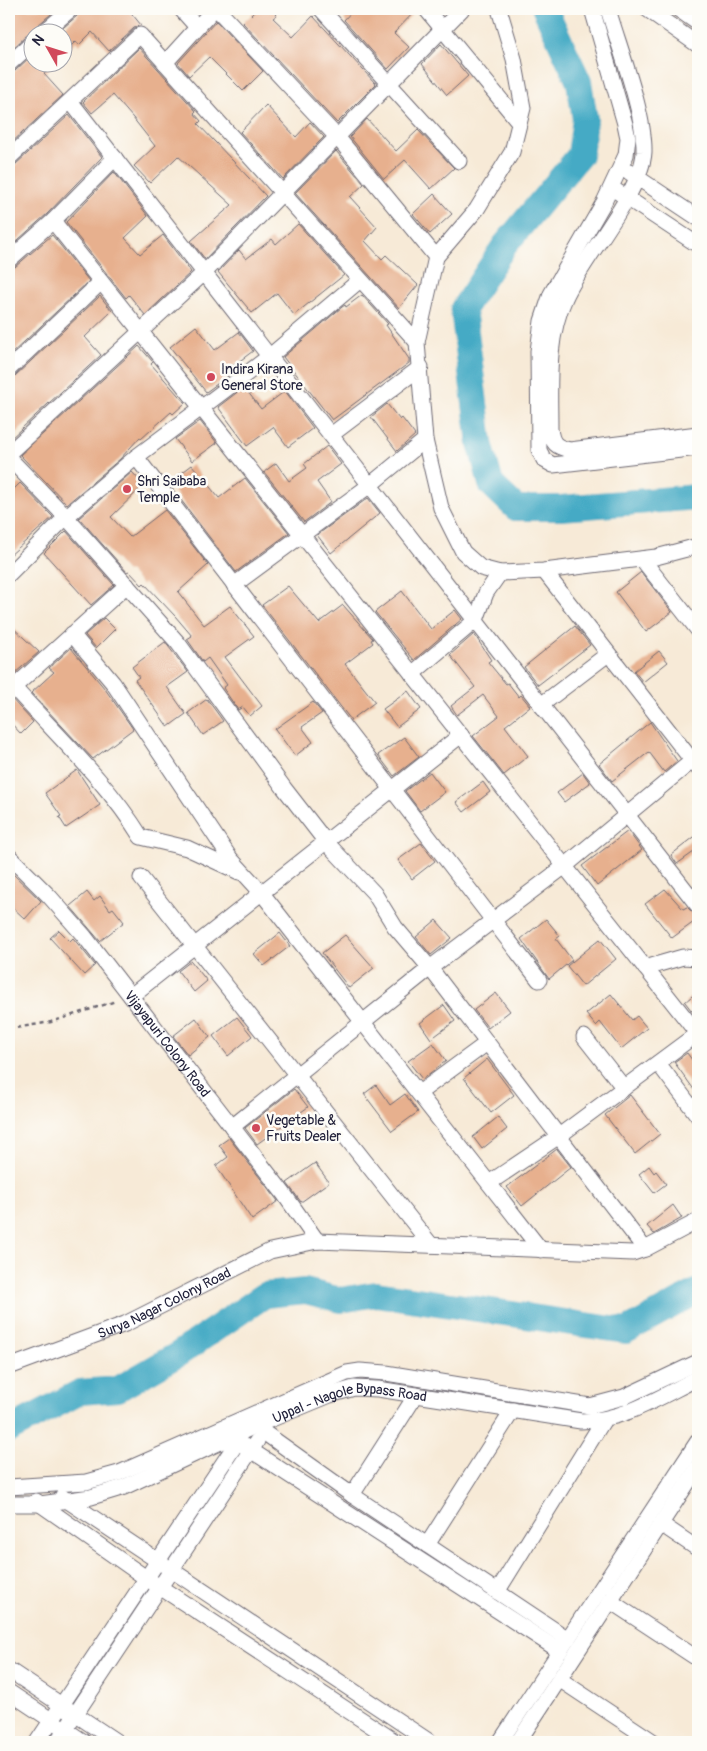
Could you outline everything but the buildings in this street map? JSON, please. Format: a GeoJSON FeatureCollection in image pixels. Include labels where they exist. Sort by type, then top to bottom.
{"type":"FeatureCollection","features":[{"type":"Feature","properties":{"kind":"street"},"geometry":{"type":"LineString","coordinates":[[56,22],[71,9]]}},
{"type":"Feature","properties":{"kind":"street"},"geometry":{"type":"LineString","coordinates":[[181,9],[197,26]]}},
{"type":"Feature","properties":{"kind":"street"},"geometry":{"type":"LineString","coordinates":[[165,63],[197,26],[215,9],[338,138],[436,257]]}},
{"type":"Feature","properties":{"kind":"street"},"geometry":{"type":"LineString","coordinates":[[321,9],[459,161]]}},
{"type":"Feature","properties":{"kind":"street"},"geometry":{"type":"LineString","coordinates":[[426,9],[445,29],[519,122]]}},
{"type":"Feature","properties":{"kind":"street"},"geometry":{"type":"LineString","coordinates":[[9,452],[204,272],[445,29],[462,9]]}},
{"type":"Feature","properties":{"kind":"street"},"geometry":{"type":"LineString","coordinates":[[499,9],[514,59],[523,108],[512,152],[477,209],[436,257],[417,342],[421,367],[425,440],[441,508],[463,552],[481,568],[500,573],[544,571],[642,559],[698,546]]}},
{"type":"Feature","properties":{"kind":"street"},"geometry":{"type":"LineString","coordinates":[[592,9],[625,124],[628,138],[626,155],[612,186],[551,294],[542,321],[538,351],[539,450],[544,460],[553,465],[566,465],[698,448]]}},
{"type":"Feature","properties":{"kind":"street"},"geometry":{"type":"LineString","coordinates":[[608,9],[642,130],[644,154],[637,178],[565,297],[556,322],[551,354],[550,429],[552,441],[558,448],[570,450],[698,434]]}},
{"type":"Feature","properties":{"kind":"street"},"geometry":{"type":"LineString","coordinates":[[647,9],[698,45]]}},
{"type":"Feature","properties":{"kind":"street"},"geometry":{"type":"LineString","coordinates":[[678,9],[698,23]]}},
{"type":"Feature","properties":{"kind":"street"},"geometry":{"type":"LineString","coordinates":[[9,158],[71,102],[140,35],[417,342]]}},
{"type":"Feature","properties":{"kind":"street"},"geometry":{"type":"LineString","coordinates":[[9,64],[22,52]]}},
{"type":"Feature","properties":{"kind":"street"},"geometry":{"type":"LineString","coordinates":[[71,102],[698,906]]}},
{"type":"Feature","properties":{"kind":"street"},"geometry":{"type":"LineString","coordinates":[[9,260],[53,221],[115,158]]}},
{"type":"Feature","properties":{"kind":"street"},"geometry":{"type":"LineString","coordinates":[[621,167],[698,218]]}},
{"type":"Feature","properties":{"kind":"street"},"geometry":{"type":"LineString","coordinates":[[612,186],[625,198],[698,245]]}},
{"type":"Feature","properties":{"kind":"street"},"geometry":{"type":"LineString","coordinates":[[53,221],[698,1033],[559,1136],[489,1183]]}},
{"type":"Feature","properties":{"kind":"street"},"geometry":{"type":"LineString","coordinates":[[9,574],[66,517],[136,457],[270,356],[360,280]]}},
{"type":"Feature","properties":{"kind":"street"},"geometry":{"type":"LineString","coordinates":[[9,368],[101,282]]}},
{"type":"Feature","properties":{"kind":"street"},"geometry":{"type":"LineString","coordinates":[[331,435],[421,367]]}},
{"type":"Feature","properties":{"kind":"street"},"geometry":{"type":"LineString","coordinates":[[234,585],[370,485],[425,440]]}},
{"type":"Feature","properties":{"kind":"street"},"geometry":{"type":"LineString","coordinates":[[136,457],[538,980]]}},
{"type":"Feature","properties":{"kind":"street"},"geometry":{"type":"LineString","coordinates":[[9,458],[66,517],[178,643],[284,788],[326,842],[374,892],[395,926],[430,968],[646,1249]]}},
{"type":"Feature","properties":{"kind":"street"},"geometry":{"type":"LineString","coordinates":[[642,559],[698,630]]}},
{"type":"Feature","properties":{"kind":"street"},"geometry":{"type":"LineString","coordinates":[[232,1127],[364,1023],[430,968],[493,922],[696,762],[608,654],[544,571]]}},
{"type":"Feature","properties":{"kind":"street"},"geometry":{"type":"LineString","coordinates":[[412,674],[476,620],[486,593],[500,573]]}},
{"type":"Feature","properties":{"kind":"street"},"geometry":{"type":"LineString","coordinates":[[127,585],[11,685],[100,780],[123,807],[141,837],[187,848],[246,876]]}},
{"type":"Feature","properties":{"kind":"street"},"geometry":{"type":"LineString","coordinates":[[72,634],[113,683],[230,858],[261,892],[541,1250]]}},
{"type":"Feature","properties":{"kind":"street"},"geometry":{"type":"LineString","coordinates":[[541,705],[608,654]]}},
{"type":"Feature","properties":{"kind":"street"},"geometry":{"type":"LineString","coordinates":[[130,996],[461,736]]}},
{"type":"Feature","properties":{"kind":"street","name":"Vijayapuri Colony Road"},"geometry":{"type":"LineString","coordinates":[[9,856],[56,904],[130,996],[284,1194],[317,1241]]}},
{"type":"Feature","properties":{"kind":"street"},"geometry":{"type":"LineString","coordinates":[[141,878],[431,1245]]}},
{"type":"Feature","properties":{"kind":"street"},"geometry":{"type":"LineString","coordinates":[[645,968],[683,957],[698,958]]}},
{"type":"Feature","properties":{"kind":"street"},"geometry":{"type":"LineString","coordinates":[[584,1037],[624,1088]]}},
{"type":"Feature","properties":{"kind":"street"},"geometry":{"type":"LineString","coordinates":[[419,1093],[487,1043]]}},
{"type":"Feature","properties":{"kind":"street"},"geometry":{"type":"LineString","coordinates":[[658,1063],[698,1116]]}},
{"type":"Feature","properties":{"kind":"street","name":"Surya Nagar Colony Road"},"geometry":{"type":"LineString","coordinates":[[9,1367],[125,1324],[270,1251],[317,1241],[633,1254],[698,1221]]}},
{"type":"Feature","properties":{"kind":"street","name":"Uppal - Nagole Bypass Road"},"geometry":{"type":"LineString","coordinates":[[13,1487],[86,1482],[120,1473],[348,1373],[360,1371],[386,1373],[590,1406],[624,1397],[698,1362]]}},
{"type":"Feature","properties":{"kind":"street","name":"Uppal - Nagole Bypass Road"},"geometry":{"type":"LineString","coordinates":[[9,1504],[40,1504],[91,1497],[124,1487],[259,1429],[330,1395],[354,1388],[378,1389],[581,1421],[603,1421],[624,1414],[698,1378]]}},
{"type":"Feature","properties":{"kind":"street"},"geometry":{"type":"LineString","coordinates":[[352,1495],[416,1395]]}},
{"type":"Feature","properties":{"kind":"street"},"geometry":{"type":"LineString","coordinates":[[427,1545],[513,1410]]}},
{"type":"Feature","properties":{"kind":"street"},"geometry":{"type":"LineString","coordinates":[[497,1592],[603,1421]]}},
{"type":"Feature","properties":{"kind":"street"},"geometry":{"type":"LineString","coordinates":[[61,1736],[252,1450],[259,1429],[352,1495],[497,1592],[564,1645]]}},
{"type":"Feature","properties":{"kind":"street"},"geometry":{"type":"LineString","coordinates":[[37,1742],[146,1578],[235,1439],[564,1645]]}},
{"type":"Feature","properties":{"kind":"street"},"geometry":{"type":"LineString","coordinates":[[500,1742],[698,1441]]}},
{"type":"Feature","properties":{"kind":"street"},"geometry":{"type":"LineString","coordinates":[[518,1742],[698,1467]]}},
{"type":"Feature","properties":{"kind":"street"},"geometry":{"type":"LineString","coordinates":[[47,1486],[156,1562],[430,1742]]}},
{"type":"Feature","properties":{"kind":"street"},"geometry":{"type":"LineString","coordinates":[[13,1487],[146,1578],[396,1742]]}},
{"type":"Feature","properties":{"kind":"street"},"geometry":{"type":"LineString","coordinates":[[661,1524],[698,1549]]}},
{"type":"Feature","properties":{"kind":"street"},"geometry":{"type":"LineString","coordinates":[[610,1601],[698,1659]]}},
{"type":"Feature","properties":{"kind":"street"},"geometry":{"type":"LineString","coordinates":[[9,1670],[117,1742]]}},
{"type":"Feature","properties":{"kind":"street"},"geometry":{"type":"LineString","coordinates":[[559,1679],[654,1742]]}},
{"type":"Feature","properties":{"kind":"street"},"geometry":{"type":"LineString","coordinates":[[9,1692],[52,1721],[61,1736],[84,1742]]}},
{"type":"Feature","properties":{"kind":"path"},"geometry":{"type":"LineString","coordinates":[[9,1029],[51,1022],[130,996]]}},
{"type":"Feature","properties":{"kind":"waterway"},"geometry":{"type":"LineString","coordinates":[[545,9],[579,82],[585,119],[580,155],[505,245],[463,309],[480,443],[491,484],[516,508],[561,508],[698,497]]}},
{"type":"Feature","properties":{"kind":"waterway"},"geometry":{"type":"LineString","coordinates":[[9,1430],[80,1392],[118,1389],[177,1355],[265,1295],[305,1291],[341,1300],[376,1294],[626,1331],[698,1291]]}},
{"type":"Feature","properties":{"kind":"place","name":"Indira Kirana General Store"},"geometry":{"type":"Point","coordinates":[211,377]}},
{"type":"Feature","properties":{"kind":"place","name":"Shri Saibaba Temple"},"geometry":{"type":"Point","coordinates":[127,489]}},
{"type":"Feature","properties":{"kind":"place","name":"Vegetable & Fruits Dealer"},"geometry":{"type":"Point","coordinates":[256,1128]}}]}
